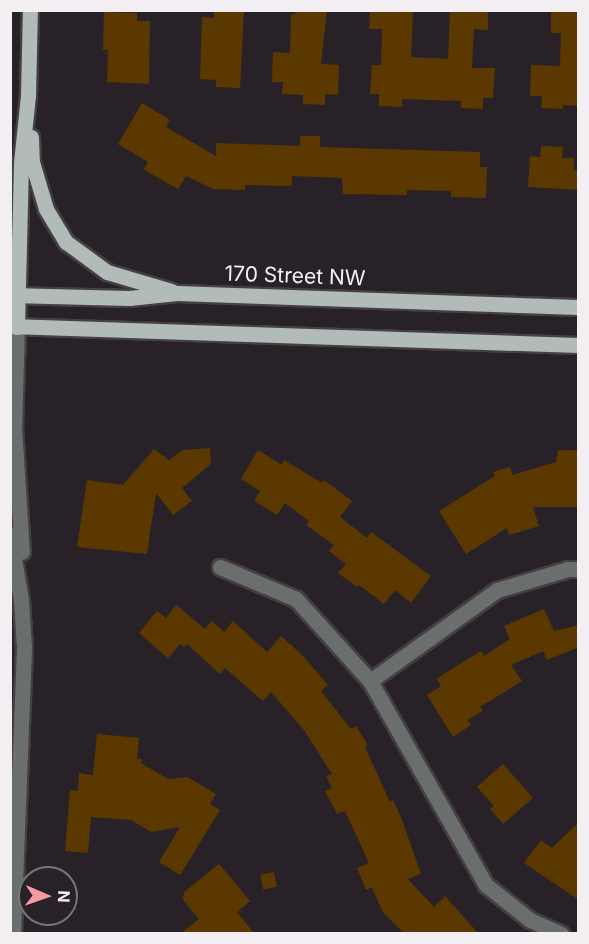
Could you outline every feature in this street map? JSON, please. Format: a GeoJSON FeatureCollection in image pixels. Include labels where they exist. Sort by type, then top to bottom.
{"type":"FeatureCollection","features":[{"type":"Feature","properties":{"kind":"main road"},"geometry":{"type":"LineString","coordinates":[[30,10],[28,96],[21,163],[14,326],[579,345]]}},
{"type":"Feature","properties":{"kind":"main road"},"geometry":{"type":"LineString","coordinates":[[28,96],[32,162],[46,209],[66,242],[107,272],[177,293]]}},
{"type":"Feature","properties":{"kind":"main road","name":"170 Street NW"},"geometry":{"type":"LineString","coordinates":[[14,295],[129,298],[177,293],[579,307]]}},
{"type":"Feature","properties":{"kind":"street"},"geometry":{"type":"LineString","coordinates":[[14,326],[14,426],[22,552],[21,600],[24,648],[14,933]]}},
{"type":"Feature","properties":{"kind":"street"},"geometry":{"type":"LineString","coordinates":[[10,535],[21,600]]}},
{"type":"Feature","properties":{"kind":"street"},"geometry":{"type":"LineString","coordinates":[[220,567],[296,599],[370,681],[486,885],[530,920],[561,933]]}},
{"type":"Feature","properties":{"kind":"street"},"geometry":{"type":"LineString","coordinates":[[370,681],[497,590],[568,569],[579,569]]}},
{"type":"Feature","properties":{"kind":"building"},"geometry":{"type":"Polygon","coordinates":[[[214,10],[244,10],[240,88],[216,87],[216,80],[200,79],[202,17],[214,18],[214,10]]]}},
{"type":"Feature","properties":{"kind":"building"},"geometry":{"type":"Polygon","coordinates":[[[296,10],[327,10],[321,64],[339,65],[338,95],[325,94],[325,105],[303,104],[303,95],[282,94],[283,82],[272,82],[273,52],[290,53],[291,14],[295,15],[296,10]]]}},
{"type":"Feature","properties":{"kind":"building"},"geometry":{"type":"Polygon","coordinates":[[[370,10],[413,10],[411,57],[448,59],[450,10],[488,10],[488,30],[474,29],[472,68],[495,68],[493,98],[483,98],[483,109],[461,108],[461,101],[402,99],[402,107],[379,106],[379,94],[370,94],[372,65],[381,65],[382,29],[369,29],[370,10]]]}},
{"type":"Feature","properties":{"kind":"building"},"geometry":{"type":"Polygon","coordinates":[[[551,10],[579,10],[579,106],[563,105],[563,109],[541,108],[542,96],[530,96],[531,65],[560,66],[561,33],[551,33],[551,10]]]}},
{"type":"Feature","properties":{"kind":"building"},"geometry":{"type":"Polygon","coordinates":[[[104,12],[137,13],[137,21],[150,21],[149,84],[107,82],[108,50],[103,50],[104,12]]]}},
{"type":"Feature","properties":{"kind":"building"},"geometry":{"type":"Polygon","coordinates":[[[142,103],[170,120],[166,127],[216,156],[216,143],[300,146],[300,136],[320,136],[320,147],[480,152],[480,167],[487,167],[486,198],[451,197],[451,191],[407,190],[407,195],[343,194],[342,178],[292,176],[292,186],[245,185],[245,190],[213,189],[186,176],[178,189],[144,170],[148,162],[118,144],[142,103]]]}},
{"type":"Feature","properties":{"kind":"building"},"geometry":{"type":"Polygon","coordinates":[[[541,146],[563,147],[562,158],[574,158],[574,170],[579,170],[579,190],[528,187],[530,156],[540,157],[541,146]]]}},
{"type":"Feature","properties":{"kind":"building"},"geometry":{"type":"Polygon","coordinates":[[[210,448],[211,464],[182,488],[192,501],[173,515],[156,493],[147,554],[77,547],[87,480],[123,485],[154,449],[169,460],[183,450],[210,448]]]}},
{"type":"Feature","properties":{"kind":"building"},"geometry":{"type":"Polygon","coordinates":[[[258,450],[282,465],[284,460],[322,483],[324,480],[352,501],[340,517],[367,538],[371,532],[431,576],[411,603],[395,590],[384,604],[359,585],[357,587],[338,573],[346,564],[329,551],[334,545],[306,525],[309,521],[285,503],[277,515],[254,501],[260,491],[241,479],[258,450]]]}},
{"type":"Feature","properties":{"kind":"building"},"geometry":{"type":"Polygon","coordinates":[[[558,450],[578,450],[579,507],[533,507],[539,526],[509,535],[507,528],[466,554],[439,511],[495,476],[493,472],[510,467],[512,475],[556,462],[558,450]]]}},
{"type":"Feature","properties":{"kind":"building"},"geometry":{"type":"Polygon","coordinates":[[[176,605],[205,629],[212,621],[224,632],[233,621],[267,652],[281,636],[303,656],[328,685],[321,691],[351,729],[356,726],[368,745],[365,747],[390,802],[393,800],[402,820],[421,874],[408,879],[434,907],[445,896],[478,933],[404,933],[382,911],[372,887],[366,890],[357,868],[369,863],[345,811],[337,814],[325,791],[332,788],[326,776],[332,774],[304,730],[271,692],[263,701],[225,668],[220,674],[187,644],[184,647],[180,644],[168,658],[139,633],[157,611],[166,618],[176,605]]]}},
{"type":"Feature","properties":{"kind":"building"},"geometry":{"type":"Polygon","coordinates":[[[544,609],[554,631],[579,625],[579,647],[547,660],[543,651],[511,665],[522,681],[480,707],[483,711],[467,720],[471,725],[453,737],[427,695],[441,686],[437,678],[481,651],[484,656],[510,639],[504,626],[544,609]]]}},
{"type":"Feature","properties":{"kind":"building"},"geometry":{"type":"Polygon","coordinates":[[[97,734],[139,738],[137,759],[142,759],[141,763],[168,779],[187,777],[216,794],[210,804],[220,810],[180,875],[159,862],[180,827],[151,832],[131,820],[91,817],[88,853],[65,851],[70,790],[78,791],[79,773],[93,775],[97,734]]]}},
{"type":"Feature","properties":{"kind":"building"},"geometry":{"type":"Polygon","coordinates":[[[503,764],[533,798],[503,824],[490,809],[494,806],[477,787],[503,764]]]}},
{"type":"Feature","properties":{"kind":"building"},"geometry":{"type":"Polygon","coordinates":[[[579,822],[579,900],[524,863],[541,840],[552,848],[579,822]]]}},
{"type":"Feature","properties":{"kind":"building"},"geometry":{"type":"Polygon","coordinates":[[[219,864],[250,901],[237,912],[254,933],[181,933],[199,919],[183,900],[184,892],[219,864]]]}},
{"type":"Feature","properties":{"kind":"building"},"geometry":{"type":"Polygon","coordinates":[[[274,872],[277,887],[263,889],[260,875],[274,872]]]}}]}
